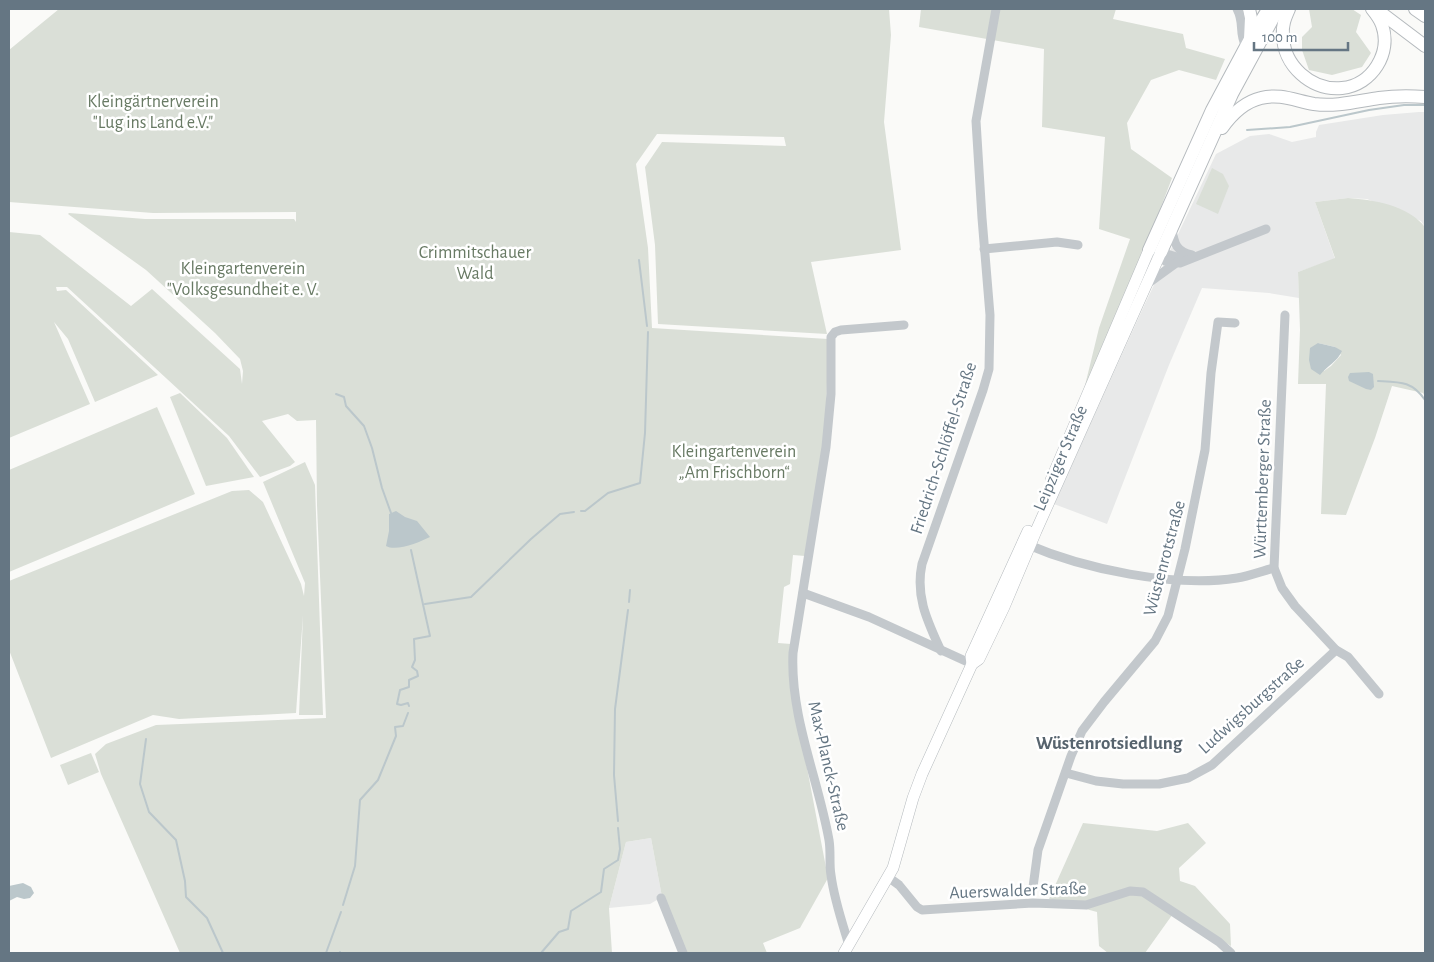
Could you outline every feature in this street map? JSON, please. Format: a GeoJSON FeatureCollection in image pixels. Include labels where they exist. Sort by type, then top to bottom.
{"type":"FeatureCollection","features":[{"type":"Feature","properties":{"kind":"highway"},"geometry":{"type":"LineString","coordinates":[[1248,9],[1251,18],[1248,43]]}},
{"type":"Feature","properties":{"kind":"highway","name":"Leipziger Straße"},"geometry":{"type":"LineString","coordinates":[[1156,253],[1212,110],[1248,43],[1269,9]]}},
{"type":"Feature","properties":{"kind":"highway","name":"Leipziger Straße"},"geometry":{"type":"LineString","coordinates":[[1156,253],[1172,227],[1232,94],[1278,9]]}},
{"type":"Feature","properties":{"kind":"highway"},"geometry":{"type":"LineString","coordinates":[[1289,9],[1284,21],[1283,34],[1284,47],[1289,59],[1301,74],[1311,82],[1336,88],[1348,87],[1365,80],[1380,61],[1384,49],[1384,37],[1379,20],[1372,9]]}},
{"type":"Feature","properties":{"kind":"highway"},"geometry":{"type":"LineString","coordinates":[[1376,9],[1425,46]]}},
{"type":"Feature","properties":{"kind":"highway"},"geometry":{"type":"LineString","coordinates":[[1415,9],[1425,16]]}},
{"type":"Feature","properties":{"kind":"highway"},"geometry":{"type":"LineString","coordinates":[[1209,146],[1234,113],[1246,104],[1259,98],[1280,96],[1308,103],[1330,105],[1395,97],[1425,98]]}},
{"type":"Feature","properties":{"kind":"main road","name":"Leipziger Straße"},"geometry":{"type":"LineString","coordinates":[[847,949],[888,878],[895,861],[913,798],[972,664],[971,656],[1026,544],[1147,284],[1156,253]]}},
{"type":"Feature","properties":{"kind":"main road","name":"Leipziger Straße"},"geometry":{"type":"LineString","coordinates":[[1026,544],[1111,343],[1156,253]]}},
{"type":"Feature","properties":{"kind":"street","name":"Friedrich-Schlöffel-Straße"},"geometry":{"type":"LineString","coordinates":[[941,651],[923,608],[919,578],[922,564],[989,369],[990,315],[976,121],[996,9]]}},
{"type":"Feature","properties":{"kind":"street"},"geometry":{"type":"LineString","coordinates":[[1237,9],[1242,21],[1241,37],[1248,43]]}},
{"type":"Feature","properties":{"kind":"street"},"geometry":{"type":"LineString","coordinates":[[1172,227],[1175,244],[1179,250],[1182,253],[1197,256]]}},
{"type":"Feature","properties":{"kind":"street"},"geometry":{"type":"LineString","coordinates":[[1147,284],[1176,263],[1266,229]]}},
{"type":"Feature","properties":{"kind":"street"},"geometry":{"type":"LineString","coordinates":[[984,249],[1057,242],[1078,245]]}},
{"type":"Feature","properties":{"kind":"street"},"geometry":{"type":"LineString","coordinates":[[1156,253],[1180,258],[1197,256]]}},
{"type":"Feature","properties":{"kind":"street"},"geometry":{"type":"LineString","coordinates":[[1156,253],[1176,263]]}},
{"type":"Feature","properties":{"kind":"street","name":"Württemberger Straße"},"geometry":{"type":"LineString","coordinates":[[1285,315],[1274,568],[1282,588],[1295,606],[1336,650],[1348,657],[1379,694]]}},
{"type":"Feature","properties":{"kind":"street","name":"Wüstenrotstraße"},"geometry":{"type":"LineString","coordinates":[[1033,887],[1038,850],[1082,731],[1155,641],[1168,616],[1187,540],[1206,450],[1211,373],[1218,322],[1235,323]]}},
{"type":"Feature","properties":{"kind":"street","name":"Max-Planck-Straße"},"geometry":{"type":"LineString","coordinates":[[847,949],[830,872],[829,842],[799,714],[795,690],[793,654],[826,447],[831,394],[831,337],[835,332],[841,330],[904,325]]}},
{"type":"Feature","properties":{"kind":"street"},"geometry":{"type":"LineString","coordinates":[[1026,544],[1071,560],[1120,573],[1193,582],[1238,578],[1274,568]]}},
{"type":"Feature","properties":{"kind":"street"},"geometry":{"type":"LineString","coordinates":[[803,593],[869,617],[972,664]]}},
{"type":"Feature","properties":{"kind":"street","name":"Ludwigsburgstraße"},"geometry":{"type":"LineString","coordinates":[[1066,773],[1096,781],[1123,784],[1159,784],[1188,778],[1212,765],[1336,650]]}},
{"type":"Feature","properties":{"kind":"street","name":"Auerswalder Straße"},"geometry":{"type":"LineString","coordinates":[[888,878],[899,885],[917,907],[922,910],[1033,902],[1086,905],[1130,890],[1143,892],[1219,942],[1231,953]]}},
{"type":"Feature","properties":{"kind":"street"},"geometry":{"type":"LineString","coordinates":[[661,898],[683,953]]}},
{"type":"Feature","properties":{"kind":"shaded area"},"geometry":{"type":"Polygon","coordinates":[[[1425,112],[1425,227],[1421,221],[1367,199],[1348,198],[1315,202],[1335,259],[1298,272],[1299,298],[1269,293],[1202,288],[1169,365],[1107,524],[1054,504],[1216,154],[1250,136],[1269,134],[1292,142],[1316,137],[1319,125],[1383,115],[1425,112]]]}},
{"type":"Feature","properties":{"kind":"shaded area"},"geometry":{"type":"Polygon","coordinates":[[[1318,343],[1335,347],[1342,351],[1320,375],[1311,369],[1309,360],[1310,348],[1318,343]]]}},
{"type":"Feature","properties":{"kind":"shaded area"},"geometry":{"type":"Polygon","coordinates":[[[1369,372],[1373,374],[1374,387],[1371,390],[1349,381],[1350,373],[1369,372]]]}},
{"type":"Feature","properties":{"kind":"shaded area"},"geometry":{"type":"Polygon","coordinates":[[[396,511],[405,517],[417,521],[430,537],[402,547],[390,548],[386,546],[389,531],[389,514],[396,511]]]}},
{"type":"Feature","properties":{"kind":"shaded area"},"geometry":{"type":"Polygon","coordinates":[[[651,838],[662,897],[650,904],[609,908],[626,842],[651,838]]]}},
{"type":"Feature","properties":{"kind":"shaded area"},"geometry":{"type":"Polygon","coordinates":[[[23,883],[31,887],[34,893],[30,898],[17,897],[9,901],[9,886],[23,883]]]}},
{"type":"Feature","properties":{"kind":"green space","name":"Crimmitschauer Wald"},"geometry":{"type":"Polygon","coordinates":[[[59,9],[889,9],[891,35],[884,122],[901,250],[811,262],[827,334],[658,324],[655,245],[645,167],[662,142],[786,146],[784,137],[657,134],[636,164],[648,248],[652,328],[828,339],[826,425],[805,556],[793,555],[790,584],[784,587],[778,643],[791,644],[791,684],[828,878],[800,928],[763,943],[767,953],[683,953],[662,897],[651,838],[626,842],[609,908],[612,953],[180,953],[101,774],[95,754],[106,744],[156,725],[326,718],[317,505],[316,420],[297,421],[288,414],[262,421],[295,462],[290,466],[260,477],[229,436],[67,287],[56,287],[57,291],[66,290],[158,375],[95,402],[68,339],[54,322],[90,404],[9,438],[9,232],[40,235],[131,306],[152,289],[240,369],[242,384],[243,371],[240,359],[215,333],[146,270],[68,214],[145,219],[294,219],[296,222],[296,212],[153,213],[9,202],[9,50],[59,9]]]}},
{"type":"Feature","properties":{"kind":"green space"},"geometry":{"type":"Polygon","coordinates":[[[921,9],[1116,9],[1113,19],[1183,34],[1186,48],[1225,59],[1216,80],[1179,70],[1151,80],[1127,123],[1131,149],[1172,178],[1080,406],[1099,328],[1130,239],[1099,229],[1105,137],[1042,127],[1044,49],[919,27],[921,9]]]}},
{"type":"Feature","properties":{"kind":"green space"},"geometry":{"type":"Polygon","coordinates":[[[1309,9],[1352,9],[1361,15],[1356,32],[1371,53],[1362,67],[1332,75],[1309,70],[1302,50],[1302,37],[1312,27],[1309,9]]]}},
{"type":"Feature","properties":{"kind":"green space"},"geometry":{"type":"Polygon","coordinates":[[[1212,168],[1223,174],[1229,186],[1218,214],[1196,204],[1212,168]]]}},
{"type":"Feature","properties":{"kind":"green space"},"geometry":{"type":"Polygon","coordinates":[[[1348,198],[1379,202],[1409,213],[1425,227],[1425,396],[1423,393],[1392,386],[1346,515],[1321,514],[1326,384],[1298,384],[1300,330],[1298,272],[1335,258],[1315,202],[1348,198]],[[1318,343],[1324,371],[1341,355],[1335,347],[1318,343]]]}},
{"type":"Feature","properties":{"kind":"green space"},"geometry":{"type":"Polygon","coordinates":[[[180,393],[227,438],[254,477],[206,486],[170,397],[180,393]]]}},
{"type":"Feature","properties":{"kind":"green space"},"geometry":{"type":"Polygon","coordinates":[[[157,407],[195,494],[9,572],[9,470],[157,407]]]}},
{"type":"Feature","properties":{"kind":"green space"},"geometry":{"type":"Polygon","coordinates":[[[305,462],[315,485],[323,715],[299,715],[303,615],[296,713],[179,719],[153,715],[51,758],[9,650],[9,581],[232,491],[249,490],[263,502],[301,584],[304,596],[305,583],[263,482],[305,462]]]}},
{"type":"Feature","properties":{"kind":"green space"},"geometry":{"type":"Polygon","coordinates":[[[91,753],[99,772],[68,785],[60,765],[91,753]]]}},
{"type":"Feature","properties":{"kind":"green space"},"geometry":{"type":"Polygon","coordinates":[[[1083,823],[1157,831],[1188,823],[1206,843],[1179,868],[1180,881],[1195,886],[1230,924],[1231,946],[1175,911],[1145,953],[1108,953],[1099,946],[1097,912],[1049,899],[1083,823]]]}},
{"type":"Feature","properties":{"kind":"waterway"},"geometry":{"type":"LineString","coordinates":[[1247,130],[1290,127],[1369,110],[1404,105],[1425,105]]}},
{"type":"Feature","properties":{"kind":"waterway"},"geometry":{"type":"LineString","coordinates":[[639,260],[647,326]]}},
{"type":"Feature","properties":{"kind":"waterway"},"geometry":{"type":"LineString","coordinates":[[581,511],[585,511],[608,493],[640,483],[645,433],[648,332]]}},
{"type":"Feature","properties":{"kind":"waterway"},"geometry":{"type":"LineString","coordinates":[[1378,381],[1399,382],[1410,386],[1425,400]]}},
{"type":"Feature","properties":{"kind":"waterway"},"geometry":{"type":"LineString","coordinates":[[336,394],[344,397],[346,406],[364,426],[391,513]]}},
{"type":"Feature","properties":{"kind":"waterway"},"geometry":{"type":"LineString","coordinates":[[425,604],[471,597],[560,514],[574,512]]}},
{"type":"Feature","properties":{"kind":"waterway"},"geometry":{"type":"LineString","coordinates":[[409,706],[408,703],[397,704],[400,690],[409,687],[409,680],[418,676],[417,671],[412,667],[415,660],[414,639],[430,636],[411,550]]}},
{"type":"Feature","properties":{"kind":"waterway"},"geometry":{"type":"LineString","coordinates":[[629,602],[630,590]]}},
{"type":"Feature","properties":{"kind":"waterway"},"geometry":{"type":"LineString","coordinates":[[618,821],[614,775],[615,709],[628,610]]}},
{"type":"Feature","properties":{"kind":"waterway"},"geometry":{"type":"LineString","coordinates":[[343,905],[355,866],[360,800],[378,780],[396,736],[395,727],[403,726],[408,713]]}},
{"type":"Feature","properties":{"kind":"waterway"},"geometry":{"type":"LineString","coordinates":[[146,739],[140,784],[149,812],[176,840],[185,881],[186,897],[207,918],[223,953]]}},
{"type":"Feature","properties":{"kind":"waterway"},"geometry":{"type":"LineString","coordinates":[[541,953],[559,932],[568,929],[571,911],[601,892],[604,869],[618,860],[620,849],[618,828]]}},
{"type":"Feature","properties":{"kind":"waterway"},"geometry":{"type":"LineString","coordinates":[[326,953],[341,912]]}},
{"type":"Feature","properties":{"kind":"district","name":"Wüstenrotsiedlung"},"geometry":{"type":"Point","coordinates":[1109,742]}},
{"type":"Feature","properties":{"kind":"park label","name":"Kleingärtnerverein \"Lug ins Land e.V.\""},"geometry":{"type":"Point","coordinates":[153,111]}},
{"type":"Feature","properties":{"kind":"park label","name":"Kleingartenverein \"Volksgesundheit e. V."},"geometry":{"type":"Point","coordinates":[243,278]}},
{"type":"Feature","properties":{"kind":"park label","name":"Kleingartenverein „Am Frischborn“"},"geometry":{"type":"Point","coordinates":[734,461]}}]}
